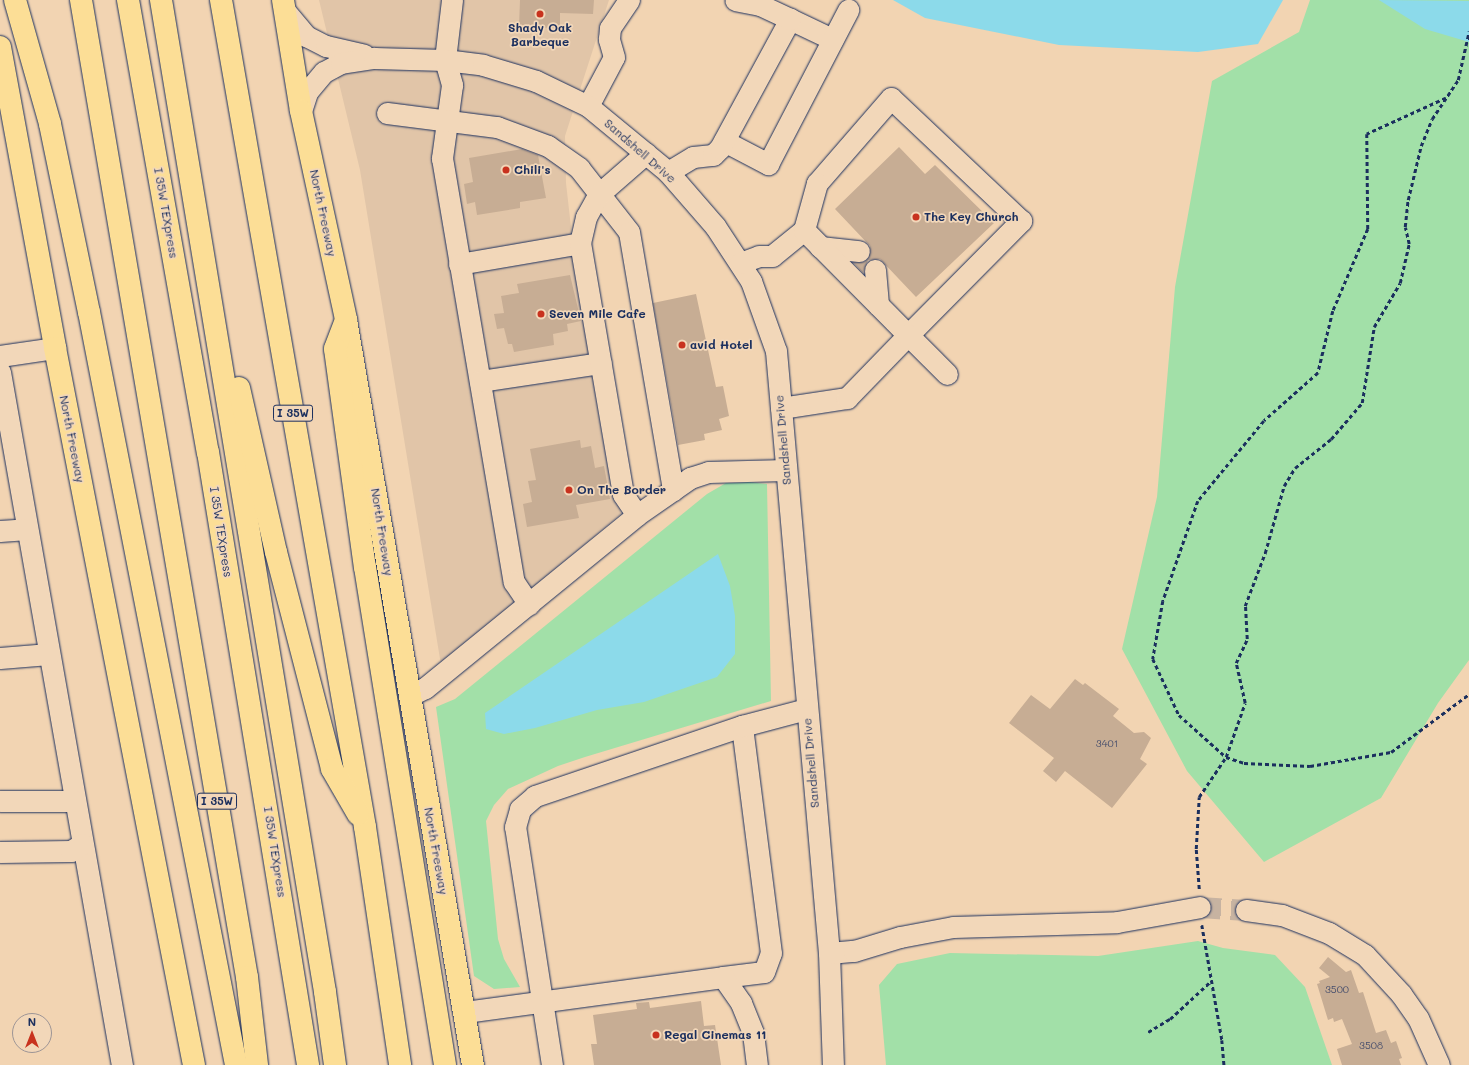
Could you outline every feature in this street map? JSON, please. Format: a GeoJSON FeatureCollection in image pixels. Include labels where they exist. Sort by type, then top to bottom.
{"type":"FeatureCollection","features":[{"type":"Feature","properties":{"kind":"main road"},"geometry":{"type":"LineString","coordinates":[[15,0],[50,124],[88,304],[236,1065]]}},
{"type":"Feature","properties":{"kind":"main road","name":"I 35W"},"geometry":{"type":"LineString","coordinates":[[81,0],[247,977],[257,1065]]}},
{"type":"Feature","properties":{"kind":"main road","name":"I 35W TEXpress"},"geometry":{"type":"LineString","coordinates":[[128,0],[208,452],[308,1065]]}},
{"type":"Feature","properties":{"kind":"main road"},"geometry":{"type":"LineString","coordinates":[[161,0],[190,168],[335,1065]]}},
{"type":"Feature","properties":{"kind":"main road","name":"I 35W"},"geometry":{"type":"LineString","coordinates":[[221,0],[365,827],[400,1065]]}},
{"type":"Feature","properties":{"kind":"main road","name":"North Freeway"},"geometry":{"type":"LineString","coordinates":[[284,6],[301,112],[346,320],[473,1065]]}},
{"type":"Feature","properties":{"kind":"main road","name":"North Freeway"},"geometry":{"type":"LineString","coordinates":[[0,47],[55,348],[194,1065]]}},
{"type":"Feature","properties":{"kind":"main road"},"geometry":{"type":"LineString","coordinates":[[190,168],[276,552],[332,770],[365,827]]}},
{"type":"Feature","properties":{"kind":"main road"},"geometry":{"type":"LineString","coordinates":[[346,320],[335,349],[366,575],[445,1065]]}},
{"type":"Feature","properties":{"kind":"street"},"geometry":{"type":"LineString","coordinates":[[452,0],[446,34],[445,60],[452,85],[442,158],[514,582],[529,604]]}},
{"type":"Feature","properties":{"kind":"street"},"geometry":{"type":"LineString","coordinates":[[588,106],[614,57],[609,39],[610,28],[628,0]]}},
{"type":"Feature","properties":{"kind":"street"},"geometry":{"type":"LineString","coordinates":[[735,0],[760,5],[832,39]]}},
{"type":"Feature","properties":{"kind":"street","name":"Sandshell Drive"},"geometry":{"type":"LineString","coordinates":[[284,6],[306,36],[326,46],[374,58]]}},
{"type":"Feature","properties":{"kind":"street"},"geometry":{"type":"LineString","coordinates":[[724,141],[768,164],[848,10]]}},
{"type":"Feature","properties":{"kind":"street"},"geometry":{"type":"LineString","coordinates":[[668,172],[693,157],[713,155],[724,141],[790,19]]}},
{"type":"Feature","properties":{"kind":"street","name":"Sandshell Drive"},"geometry":{"type":"LineString","coordinates":[[301,112],[307,92],[324,72],[341,63],[374,58],[445,60],[483,65],[536,81],[588,106],[668,172],[715,226],[751,281],[776,351],[806,709],[829,953],[833,1065]]}},
{"type":"Feature","properties":{"kind":"street"},"geometry":{"type":"LineString","coordinates":[[740,263],[759,256],[772,256],[804,230],[817,183],[891,98],[1021,221],[847,398],[781,408]]}},
{"type":"Feature","properties":{"kind":"street"},"geometry":{"type":"LineString","coordinates":[[387,113],[497,127],[548,146],[579,168],[629,232],[673,490]]}},
{"type":"Feature","properties":{"kind":"street"},"geometry":{"type":"LineString","coordinates":[[637,515],[623,494],[580,243],[586,217],[599,194],[646,153]]}},
{"type":"Feature","properties":{"kind":"street"},"geometry":{"type":"LineString","coordinates":[[804,230],[947,374]]}},
{"type":"Feature","properties":{"kind":"street"},"geometry":{"type":"LineString","coordinates":[[459,264],[580,243]]}},
{"type":"Feature","properties":{"kind":"street"},"geometry":{"type":"LineString","coordinates":[[820,247],[859,251]]}},
{"type":"Feature","properties":{"kind":"street"},"geometry":{"type":"LineString","coordinates":[[875,270],[878,305]]}},
{"type":"Feature","properties":{"kind":"street"},"geometry":{"type":"LineString","coordinates":[[0,356],[55,348]]}},
{"type":"Feature","properties":{"kind":"street"},"geometry":{"type":"LineString","coordinates":[[480,381],[601,363]]}},
{"type":"Feature","properties":{"kind":"street"},"geometry":{"type":"LineString","coordinates":[[0,372],[74,801],[122,1065]]}},
{"type":"Feature","properties":{"kind":"street"},"geometry":{"type":"LineString","coordinates":[[409,696],[425,688],[637,515],[690,478],[708,472],[786,470]]}},
{"type":"Feature","properties":{"kind":"street"},"geometry":{"type":"LineString","coordinates":[[0,530],[27,529]]}},
{"type":"Feature","properties":{"kind":"street"},"geometry":{"type":"LineString","coordinates":[[0,658],[49,654]]}},
{"type":"Feature","properties":{"kind":"street"},"geometry":{"type":"LineString","coordinates":[[552,1065],[515,827],[520,809],[535,796],[742,726],[806,709]]}},
{"type":"Feature","properties":{"kind":"street"},"geometry":{"type":"LineString","coordinates":[[465,1012],[764,972],[771,952],[742,726]]}},
{"type":"Feature","properties":{"kind":"street"},"geometry":{"type":"LineString","coordinates":[[0,801],[74,801]]}},
{"type":"Feature","properties":{"kind":"street"},"geometry":{"type":"LineString","coordinates":[[0,852],[71,851],[82,844]]}},
{"type":"Feature","properties":{"kind":"street"},"geometry":{"type":"LineString","coordinates":[[829,953],[854,951],[900,937],[953,927],[1117,922],[1200,907]]}},
{"type":"Feature","properties":{"kind":"street"},"geometry":{"type":"LineString","coordinates":[[1246,910],[1282,915],[1329,933],[1365,955],[1401,994],[1418,1018],[1439,1065]]}},
{"type":"Feature","properties":{"kind":"street"},"geometry":{"type":"LineString","coordinates":[[723,977],[742,1003],[753,1033],[757,1065]]}},
{"type":"Feature","properties":{"kind":"path"},"geometry":{"type":"LineString","coordinates":[[1224,1065],[1222,1040],[1200,907],[1196,849],[1199,797],[1226,757],[1245,703],[1236,663],[1247,639],[1245,606],[1265,553],[1284,486],[1295,468],[1331,439],[1362,403],[1367,383],[1374,327],[1400,283],[1409,244],[1406,227],[1408,200],[1422,146],[1432,118],[1458,80],[1461,59],[1469,31]]}},
{"type":"Feature","properties":{"kind":"path"},"geometry":{"type":"LineString","coordinates":[[1447,98],[1367,134],[1368,229],[1333,311],[1318,373],[1264,422],[1198,501],[1163,601],[1153,659],[1179,715],[1226,757],[1244,763],[1310,766],[1391,752],[1469,694]]}},
{"type":"Feature","properties":{"kind":"path"},"geometry":{"type":"LineString","coordinates":[[1148,1032],[1170,1019],[1212,981]]}},
{"type":"Feature","properties":{"kind":"shaded area"},"geometry":{"type":"Polygon","coordinates":[[[319,0],[609,0],[565,136],[566,183],[574,254],[621,514],[441,665],[360,170],[319,0]]]}},
{"type":"Feature","properties":{"kind":"green space"},"geometry":{"type":"Polygon","coordinates":[[[1310,0],[1469,0],[1469,660],[1438,703],[1381,798],[1264,862],[1187,771],[1122,649],[1157,497],[1175,287],[1212,81],[1299,32],[1310,0]]]}},
{"type":"Feature","properties":{"kind":"green space"},"geometry":{"type":"Polygon","coordinates":[[[750,482],[767,484],[771,701],[558,766],[508,789],[494,805],[486,821],[498,939],[504,959],[520,987],[494,989],[474,976],[436,707],[455,699],[707,494],[726,483],[750,482]]]}},
{"type":"Feature","properties":{"kind":"green space"},"geometry":{"type":"Polygon","coordinates":[[[1198,941],[1223,948],[1275,955],[1305,987],[1332,1065],[886,1065],[879,985],[897,964],[950,953],[1098,956],[1198,941]]]}},
{"type":"Feature","properties":{"kind":"water"},"geometry":{"type":"Polygon","coordinates":[[[893,0],[1283,0],[1258,44],[1198,52],[1059,45],[925,18],[893,0]]]}},
{"type":"Feature","properties":{"kind":"water"},"geometry":{"type":"Polygon","coordinates":[[[1379,0],[1469,1],[1469,42],[1425,29],[1379,0]]]}},
{"type":"Feature","properties":{"kind":"water"},"geometry":{"type":"Polygon","coordinates":[[[718,554],[730,586],[735,616],[735,654],[717,677],[644,702],[597,710],[535,728],[504,734],[486,729],[485,713],[718,554]]]}},
{"type":"Feature","properties":{"kind":"building","name":"Shady Oak Barbeque"},"geometry":{"type":"Polygon","coordinates":[[[520,0],[594,0],[593,14],[560,13],[560,28],[519,27],[520,0]]]}},
{"type":"Feature","properties":{"kind":"building","name":"The Key Church"},"geometry":{"type":"Polygon","coordinates":[[[899,147],[925,174],[935,165],[994,223],[916,297],[880,259],[868,260],[863,273],[853,262],[864,262],[868,258],[870,246],[835,209],[899,147]]]}},
{"type":"Feature","properties":{"kind":"building","name":"Chili's"},"geometry":{"type":"Polygon","coordinates":[[[522,149],[538,155],[546,198],[520,202],[520,208],[477,215],[475,202],[467,204],[464,184],[473,182],[469,158],[522,149]]]}},
{"type":"Feature","properties":{"kind":"building","name":"Seven Mile Cafe"},"geometry":{"type":"Polygon","coordinates":[[[570,275],[581,321],[567,324],[568,331],[553,334],[554,345],[514,352],[512,344],[508,344],[504,328],[497,329],[494,314],[504,313],[501,296],[519,293],[517,284],[570,275]]]}},
{"type":"Feature","properties":{"kind":"building","name":"avid Hotel"},"geometry":{"type":"Polygon","coordinates":[[[696,294],[716,387],[723,386],[729,416],[719,419],[722,430],[704,434],[705,440],[678,445],[653,303],[696,294]]]}},
{"type":"Feature","properties":{"kind":"building","name":"On The Border"},"geometry":{"type":"Polygon","coordinates":[[[580,440],[581,448],[591,446],[595,468],[604,466],[610,499],[576,505],[579,518],[527,527],[523,504],[532,502],[528,481],[536,480],[530,449],[580,440]]]}},
{"type":"Feature","properties":{"kind":"building"},"geometry":{"type":"Polygon","coordinates":[[[1075,679],[1083,685],[1085,683],[1119,709],[1113,716],[1134,733],[1144,732],[1151,738],[1140,759],[1147,764],[1112,808],[1065,771],[1056,782],[1043,771],[1054,758],[1009,723],[1031,695],[1050,709],[1075,679]]]}},
{"type":"Feature","properties":{"kind":"building"},"geometry":{"type":"Polygon","coordinates":[[[1328,957],[1346,972],[1351,970],[1359,993],[1363,992],[1376,1033],[1386,1030],[1391,1043],[1396,1041],[1402,1058],[1399,1059],[1401,1065],[1342,1065],[1337,1049],[1352,1044],[1342,1019],[1334,1022],[1333,1018],[1328,1020],[1317,984],[1320,983],[1319,981],[1330,977],[1319,968],[1328,957]]]}},
{"type":"Feature","properties":{"kind":"building","name":"Regal Cinemas 11"},"geometry":{"type":"Polygon","coordinates":[[[701,1001],[704,1026],[715,1025],[721,1065],[594,1065],[591,1044],[597,1044],[593,1015],[637,1009],[636,1003],[649,1002],[650,1008],[701,1001]]]}},
{"type":"Feature","properties":{"kind":"tunnel"},"geometry":{"type":"LineString","coordinates":[[1200,907],[1246,910]]}},
{"type":"Feature","properties":{"kind":"place","name":"Shady Oak Barbeque"},"geometry":{"type":"Point","coordinates":[540,14]}},
{"type":"Feature","properties":{"kind":"place","name":"Chili's"},"geometry":{"type":"Point","coordinates":[506,170]}},
{"type":"Feature","properties":{"kind":"place","name":"The Key Church"},"geometry":{"type":"Point","coordinates":[916,217]}},
{"type":"Feature","properties":{"kind":"place","name":"Seven Mile Cafe"},"geometry":{"type":"Point","coordinates":[541,314]}},
{"type":"Feature","properties":{"kind":"place","name":"avid Hotel"},"geometry":{"type":"Point","coordinates":[682,345]}},
{"type":"Feature","properties":{"kind":"place","name":"On The Border"},"geometry":{"type":"Point","coordinates":[569,490]}},
{"type":"Feature","properties":{"kind":"place","name":"Regal Cinemas 11"},"geometry":{"type":"Point","coordinates":[656,1035]}}]}
